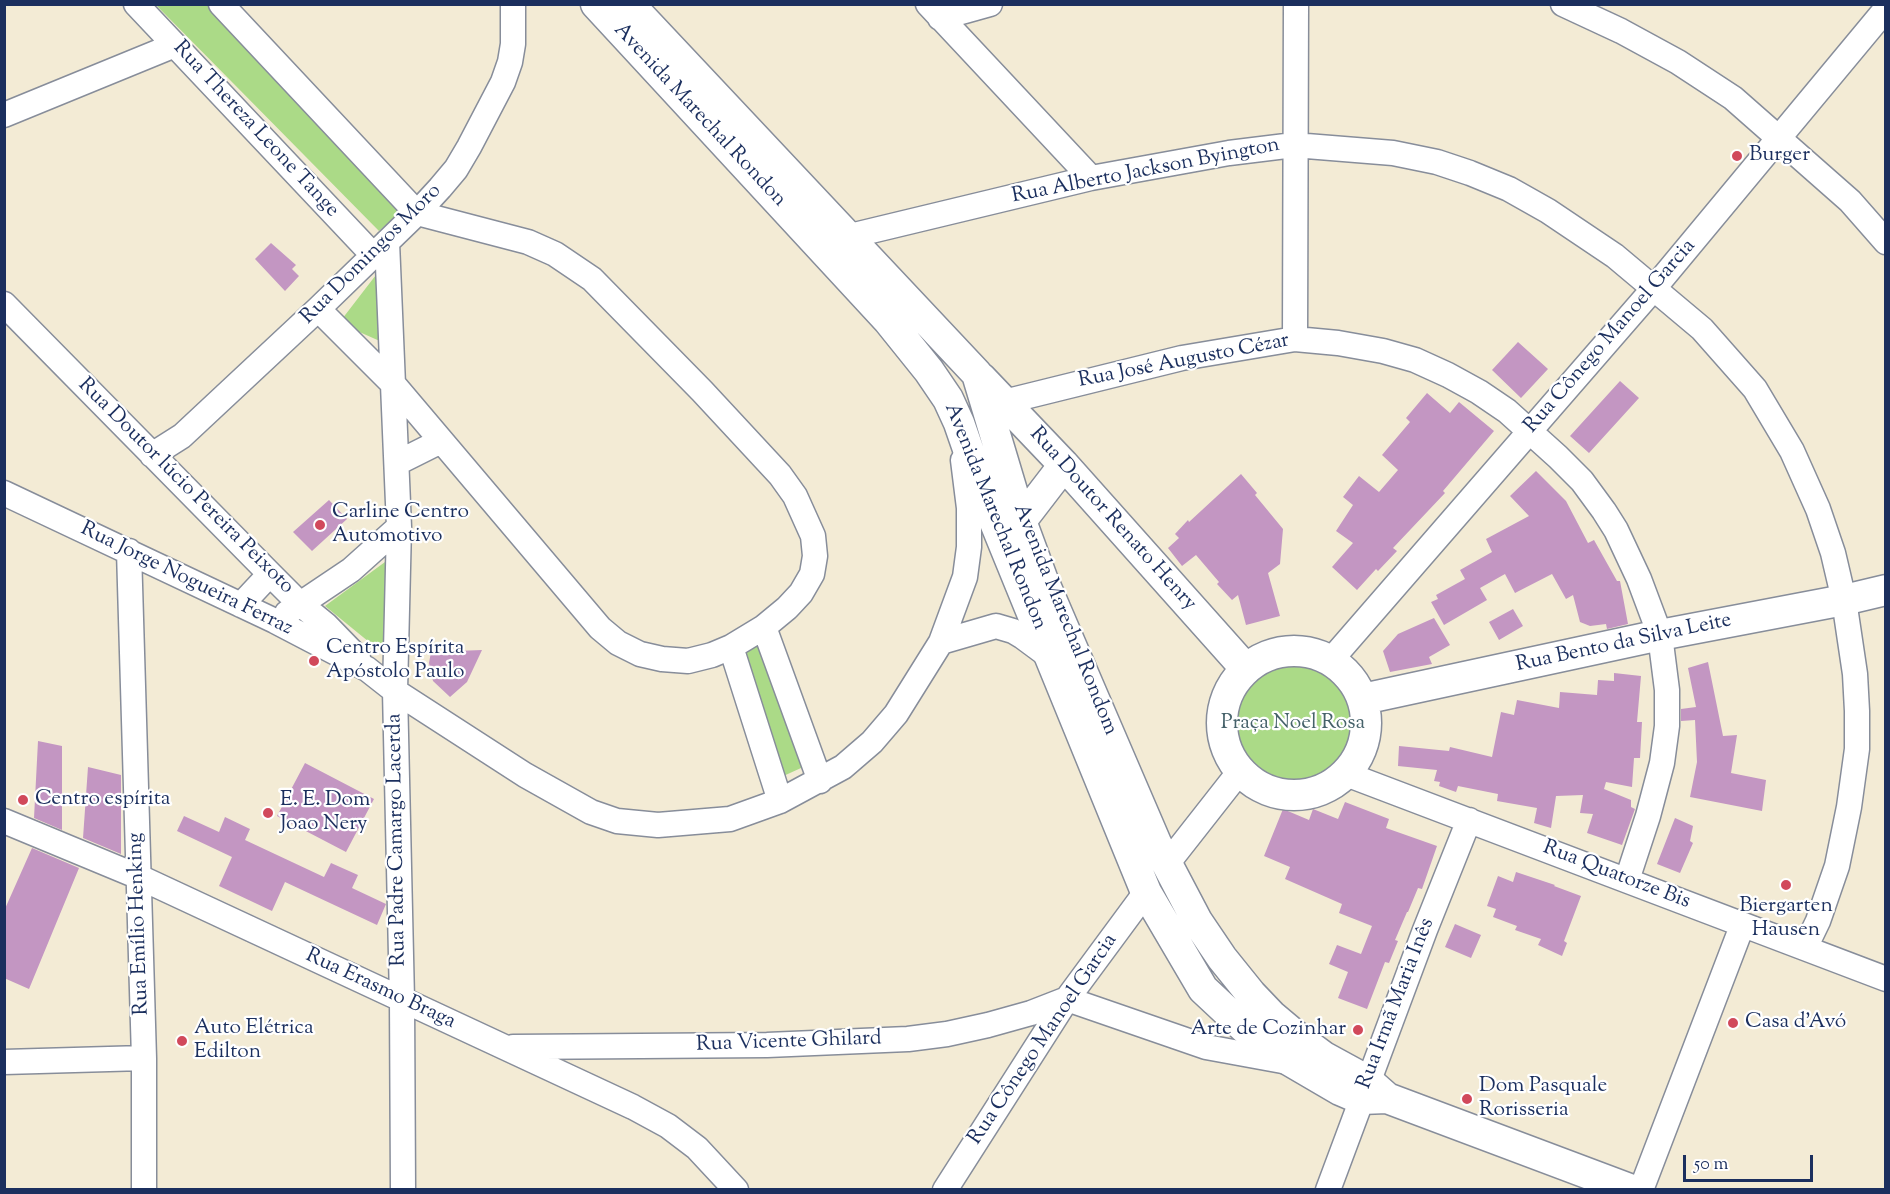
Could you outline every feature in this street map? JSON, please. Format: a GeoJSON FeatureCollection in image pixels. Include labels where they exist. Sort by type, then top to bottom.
{"type":"FeatureCollection","features":[{"type":"Feature","properties":{"kind":"main road","name":"Avenida Marechal Rondon"},"geometry":{"type":"LineString","coordinates":[[596,4],[888,320],[929,371],[948,399],[959,423],[985,498],[1146,892],[1203,988],[1249,1032],[1293,1063],[1340,1090],[1372,1093]]}},
{"type":"Feature","properties":{"kind":"main road","name":"Avenida Marechal Rondom"},"geometry":{"type":"LineString","coordinates":[[629,4],[977,374],[1021,521],[1042,578],[1156,843],[1197,921],[1222,958],[1251,994],[1297,1037],[1372,1093]]}},
{"type":"Feature","properties":{"kind":"main road","name":"Rua Doutor Renato Henry"},"geometry":{"type":"LineString","coordinates":[[977,374],[1064,465],[1246,669]]}},
{"type":"Feature","properties":{"kind":"main road"},"geometry":{"type":"LineString","coordinates":[[1021,521],[1064,465]]}},
{"type":"Feature","properties":{"kind":"main road","name":"Rua Bento da Silva Leite"},"geometry":{"type":"LineString","coordinates":[[1363,699],[1660,635],[1845,600],[1886,590]]}},
{"type":"Feature","properties":{"kind":"main road"},"geometry":{"type":"LineString","coordinates":[[1287,650],[1310,652],[1331,660],[1350,677],[1363,699],[1367,726],[1361,752],[1346,774],[1330,786],[1312,794],[1292,796],[1273,792],[1255,784],[1240,771],[1228,752],[1222,730],[1223,707],[1232,686],[1246,669],[1265,656],[1287,650]]}},
{"type":"Feature","properties":{"kind":"main road"},"geometry":{"type":"LineString","coordinates":[[1372,1093],[1632,1190]]}},
{"type":"Feature","properties":{"kind":"street","name":"Rua Thereza Leone Tange"},"geometry":{"type":"LineString","coordinates":[[136,4],[380,249]]}},
{"type":"Feature","properties":{"kind":"street"},"geometry":{"type":"LineString","coordinates":[[221,4],[417,213],[528,242],[555,254],[592,279],[702,391],[780,475],[806,516],[813,536],[812,574],[801,593],[787,609],[764,627],[731,647],[688,661],[662,660],[640,654],[618,642],[600,628],[395,386],[318,309]]}},
{"type":"Feature","properties":{"kind":"street","name":"Rua Domingos Moro"},"geometry":{"type":"LineString","coordinates":[[152,455],[182,436],[318,309],[417,213],[456,169],[494,103],[510,62],[513,44],[513,4]]}},
{"type":"Feature","properties":{"kind":"street"},"geometry":{"type":"LineString","coordinates":[[934,11],[990,4]]}},
{"type":"Feature","properties":{"kind":"street"},"geometry":{"type":"LineString","coordinates":[[1295,339],[1296,4]]}},
{"type":"Feature","properties":{"kind":"street"},"geometry":{"type":"LineString","coordinates":[[1563,4],[1621,31],[1678,62],[1733,98],[1850,201],[1886,242]]}},
{"type":"Feature","properties":{"kind":"street","name":"Rua Cônego Manoel Garcia"},"geometry":{"type":"LineString","coordinates":[[1331,660],[1655,287],[1886,9]]}},
{"type":"Feature","properties":{"kind":"street"},"geometry":{"type":"LineString","coordinates":[[934,11],[1091,178]]}},
{"type":"Feature","properties":{"kind":"street"},"geometry":{"type":"LineString","coordinates":[[4,115],[175,45]]}},
{"type":"Feature","properties":{"kind":"street","name":"Rua Alberto Jackson Byington"},"geometry":{"type":"LineString","coordinates":[[846,237],[1091,178],[1229,153],[1294,145],[1393,153],[1437,162],[1470,173],[1509,189],[1578,230],[1655,287],[1718,346],[1755,389],[1777,423],[1818,509],[1833,553],[1845,600],[1855,674],[1857,749],[1849,807],[1837,866],[1818,921],[1805,948]]}},
{"type":"Feature","properties":{"kind":"street","name":"Rua Padre Camargo Lacerda"},"geometry":{"type":"LineString","coordinates":[[380,249],[395,386],[399,527],[396,692],[403,1190]]}},
{"type":"Feature","properties":{"kind":"street","name":"Rua Doutor lúcio Pereira Peixoto"},"geometry":{"type":"LineString","coordinates":[[4,304],[299,603],[339,637],[367,669]]}},
{"type":"Feature","properties":{"kind":"street","name":"Rua José Augusto Cézar"},"geometry":{"type":"LineString","coordinates":[[1004,402],[1182,358],[1295,339],[1338,343],[1415,360],[1479,392],[1507,411],[1582,481],[1604,511],[1616,530],[1639,579],[1660,635],[1667,690],[1667,726],[1662,763],[1627,880]]}},
{"type":"Feature","properties":{"kind":"street"},"geometry":{"type":"LineString","coordinates":[[396,692],[564,798],[591,812],[617,821],[658,825],[691,824],[730,819],[780,801],[843,767],[872,742],[896,714],[941,642],[965,576],[969,547],[969,508],[959,423]]}},
{"type":"Feature","properties":{"kind":"street"},"geometry":{"type":"LineString","coordinates":[[397,463],[441,441]]}},
{"type":"Feature","properties":{"kind":"street","name":"Rua Jorge Nogueira Ferraz"},"geometry":{"type":"LineString","coordinates":[[4,493],[275,621],[367,669],[396,692]]}},
{"type":"Feature","properties":{"kind":"street"},"geometry":{"type":"LineString","coordinates":[[275,621],[351,570],[399,527]]}},
{"type":"Feature","properties":{"kind":"street","name":"Rua Emílio Henking"},"geometry":{"type":"LineString","coordinates":[[129,551],[144,1058],[144,1190]]}},
{"type":"Feature","properties":{"kind":"street"},"geometry":{"type":"LineString","coordinates":[[241,605],[270,574]]}},
{"type":"Feature","properties":{"kind":"street"},"geometry":{"type":"LineString","coordinates":[[941,642],[996,626],[1023,637],[1050,657]]}},
{"type":"Feature","properties":{"kind":"street"},"geometry":{"type":"LineString","coordinates":[[764,627],[820,781]]}},
{"type":"Feature","properties":{"kind":"street"},"geometry":{"type":"LineString","coordinates":[[731,647],[780,801]]}},
{"type":"Feature","properties":{"kind":"street"},"geometry":{"type":"LineString","coordinates":[[1167,864],[1240,771]]}},
{"type":"Feature","properties":{"kind":"street","name":"Rua Quatorze Bis"},"geometry":{"type":"LineString","coordinates":[[1346,774],[1886,979]]}},
{"type":"Feature","properties":{"kind":"street","name":"Rua Irmã Maria Inês"},"geometry":{"type":"LineString","coordinates":[[1328,1190],[1372,1093],[1425,930],[1469,820]]}},
{"type":"Feature","properties":{"kind":"street","name":"Rua Erasmo Braga"},"geometry":{"type":"LineString","coordinates":[[4,821],[139,877],[633,1107],[668,1126],[697,1148],[736,1190]]}},
{"type":"Feature","properties":{"kind":"street","name":"Rua Cônego Manoel Garcia"},"geometry":{"type":"LineString","coordinates":[[945,1190],[1067,999],[1146,892]]}},
{"type":"Feature","properties":{"kind":"street"},"geometry":{"type":"LineString","coordinates":[[1641,1190],[1742,926]]}},
{"type":"Feature","properties":{"kind":"street"},"geometry":{"type":"LineString","coordinates":[[1067,999],[1206,1047],[1293,1063]]}},
{"type":"Feature","properties":{"kind":"street","name":"Rua Vicente Ghilard"},"geometry":{"type":"LineString","coordinates":[[504,1047],[767,1045],[908,1039],[988,1025],[1031,1013],[1067,999]]}},
{"type":"Feature","properties":{"kind":"street"},"geometry":{"type":"LineString","coordinates":[[4,1062],[144,1058]]}},
{"type":"Feature","properties":{"kind":"green space"},"geometry":{"type":"Polygon","coordinates":[[[156,5],[215,5],[408,205],[379,231],[156,5]]]}},
{"type":"Feature","properties":{"kind":"green space"},"geometry":{"type":"Polygon","coordinates":[[[379,271],[382,342],[339,323],[379,271]]]}},
{"type":"Feature","properties":{"kind":"green space"},"geometry":{"type":"Polygon","coordinates":[[[385,562],[385,655],[325,606],[385,562]]]}},
{"type":"Feature","properties":{"kind":"green space"},"geometry":{"type":"Polygon","coordinates":[[[767,641],[812,763],[779,778],[739,654],[767,641]]]}},
{"type":"Feature","properties":{"kind":"green space","name":"Praça Noel Rosa"},"geometry":{"type":"Polygon","coordinates":[[[1293,666],[1315,671],[1334,683],[1346,702],[1351,724],[1346,746],[1334,765],[1315,777],[1293,782],[1271,777],[1252,765],[1240,746],[1235,724],[1240,702],[1252,683],[1271,671],[1293,666]]]}},
{"type":"Feature","properties":{"kind":"building"},"geometry":{"type":"Polygon","coordinates":[[[271,243],[296,265],[292,269],[299,276],[285,291],[255,259],[271,243]]]}},
{"type":"Feature","properties":{"kind":"building"},"geometry":{"type":"Polygon","coordinates":[[[1518,342],[1548,369],[1521,398],[1492,370],[1518,342]]]}},
{"type":"Feature","properties":{"kind":"building"},"geometry":{"type":"Polygon","coordinates":[[[1620,381],[1639,398],[1589,453],[1570,436],[1620,381]]]}},
{"type":"Feature","properties":{"kind":"building"},"geometry":{"type":"Polygon","coordinates":[[[1427,393],[1450,413],[1459,402],[1494,431],[1443,491],[1445,493],[1393,548],[1397,551],[1357,590],[1332,567],[1353,543],[1336,531],[1353,505],[1343,497],[1359,476],[1379,492],[1398,470],[1382,455],[1410,422],[1406,418],[1427,393]]]}},
{"type":"Feature","properties":{"kind":"building"},"geometry":{"type":"Polygon","coordinates":[[[1536,471],[1566,501],[1588,543],[1594,540],[1617,581],[1620,581],[1628,624],[1607,629],[1606,624],[1590,626],[1580,622],[1573,595],[1566,599],[1552,574],[1515,593],[1505,574],[1480,588],[1487,600],[1444,625],[1431,602],[1438,599],[1436,595],[1465,579],[1460,570],[1492,552],[1486,539],[1529,516],[1510,496],[1536,471]]]}},
{"type":"Feature","properties":{"kind":"building"},"geometry":{"type":"Polygon","coordinates":[[[1241,474],[1283,529],[1280,564],[1268,573],[1280,616],[1246,625],[1238,595],[1232,600],[1196,555],[1182,566],[1168,548],[1179,538],[1175,534],[1188,520],[1189,522],[1241,474]]]}},
{"type":"Feature","properties":{"kind":"building","name":"Carline Centro Automotivo"},"geometry":{"type":"Polygon","coordinates":[[[329,500],[347,519],[312,551],[293,532],[329,500]]]}},
{"type":"Feature","properties":{"kind":"building"},"geometry":{"type":"Polygon","coordinates":[[[1513,609],[1523,626],[1499,640],[1489,622],[1513,609]]]}},
{"type":"Feature","properties":{"kind":"building"},"geometry":{"type":"Polygon","coordinates":[[[1434,618],[1450,645],[1429,657],[1432,664],[1390,672],[1383,651],[1398,634],[1434,618]]]}},
{"type":"Feature","properties":{"kind":"building"},"geometry":{"type":"Polygon","coordinates":[[[482,650],[467,682],[450,697],[433,681],[429,663],[431,652],[482,650]]]}},
{"type":"Feature","properties":{"kind":"building"},"geometry":{"type":"Polygon","coordinates":[[[1708,662],[1723,736],[1737,735],[1731,773],[1766,780],[1762,811],[1690,797],[1697,762],[1695,720],[1681,721],[1681,709],[1696,707],[1688,668],[1708,662]]]}},
{"type":"Feature","properties":{"kind":"building"},"geometry":{"type":"Polygon","coordinates":[[[1614,673],[1641,676],[1637,722],[1642,722],[1640,758],[1634,758],[1632,787],[1606,782],[1604,789],[1631,800],[1631,807],[1635,809],[1622,845],[1587,833],[1593,814],[1580,813],[1583,795],[1556,796],[1551,828],[1534,823],[1537,808],[1497,801],[1498,794],[1458,786],[1456,792],[1439,786],[1440,782],[1434,781],[1437,770],[1398,766],[1399,746],[1449,751],[1450,747],[1492,757],[1501,712],[1514,715],[1517,700],[1559,708],[1560,692],[1597,695],[1598,680],[1614,681],[1614,673]]]}},
{"type":"Feature","properties":{"kind":"building"},"geometry":{"type":"Polygon","coordinates":[[[38,741],[62,746],[62,830],[34,818],[38,741]]]}},
{"type":"Feature","properties":{"kind":"building"},"geometry":{"type":"Polygon","coordinates":[[[305,763],[374,799],[346,852],[277,816],[305,763]]]}},
{"type":"Feature","properties":{"kind":"building"},"geometry":{"type":"Polygon","coordinates":[[[88,767],[121,775],[121,854],[83,838],[88,767]]]}},
{"type":"Feature","properties":{"kind":"building"},"geometry":{"type":"Polygon","coordinates":[[[1345,802],[1389,819],[1386,828],[1437,846],[1422,889],[1418,888],[1407,912],[1395,940],[1398,941],[1389,963],[1385,962],[1367,1009],[1338,998],[1348,972],[1329,964],[1337,945],[1361,954],[1372,926],[1339,913],[1342,904],[1285,879],[1290,867],[1264,856],[1283,809],[1309,820],[1313,809],[1338,819],[1345,802]]]}},
{"type":"Feature","properties":{"kind":"building"},"geometry":{"type":"Polygon","coordinates":[[[184,816],[219,832],[225,817],[250,829],[245,840],[324,877],[331,863],[358,875],[352,888],[386,904],[377,925],[285,882],[272,911],[219,886],[232,857],[177,831],[184,816]]]}},
{"type":"Feature","properties":{"kind":"building"},"geometry":{"type":"Polygon","coordinates":[[[1675,818],[1693,826],[1690,841],[1693,843],[1680,873],[1657,864],[1675,818]]]}},
{"type":"Feature","properties":{"kind":"building"},"geometry":{"type":"Polygon","coordinates":[[[32,848],[79,868],[29,989],[4,978],[4,911],[32,848]]]}},
{"type":"Feature","properties":{"kind":"building"},"geometry":{"type":"Polygon","coordinates":[[[1516,872],[1581,896],[1564,941],[1567,943],[1562,956],[1538,945],[1541,939],[1515,930],[1517,926],[1493,917],[1496,909],[1487,906],[1498,876],[1513,882],[1516,872]]]}},
{"type":"Feature","properties":{"kind":"building"},"geometry":{"type":"Polygon","coordinates":[[[1455,924],[1481,935],[1471,958],[1445,947],[1455,924]]]}},
{"type":"Feature","properties":{"kind":"place","name":"Burger"},"geometry":{"type":"Point","coordinates":[1737,156]}},
{"type":"Feature","properties":{"kind":"place","name":"Carline Centro Automotivo"},"geometry":{"type":"Point","coordinates":[320,525]}},
{"type":"Feature","properties":{"kind":"place","name":"Centro Espírita Apóstolo Paulo"},"geometry":{"type":"Point","coordinates":[314,661]}},
{"type":"Feature","properties":{"kind":"place","name":"Centro espírita"},"geometry":{"type":"Point","coordinates":[23,800]}},
{"type":"Feature","properties":{"kind":"place","name":"E. E. Dom Joao Nery"},"geometry":{"type":"Point","coordinates":[268,813]}},
{"type":"Feature","properties":{"kind":"place","name":"Biergarten Hausen"},"geometry":{"type":"Point","coordinates":[1786,885]}},
{"type":"Feature","properties":{"kind":"place","name":"Casa d'Avó"},"geometry":{"type":"Point","coordinates":[1733,1023]}},
{"type":"Feature","properties":{"kind":"place","name":"Arte de Cozinhar"},"geometry":{"type":"Point","coordinates":[1358,1030]}},
{"type":"Feature","properties":{"kind":"place","name":"Auto Elétrica Edilton"},"geometry":{"type":"Point","coordinates":[182,1041]}},
{"type":"Feature","properties":{"kind":"place","name":"Dom Pasquale Rorisseria"},"geometry":{"type":"Point","coordinates":[1467,1099]}}]}
